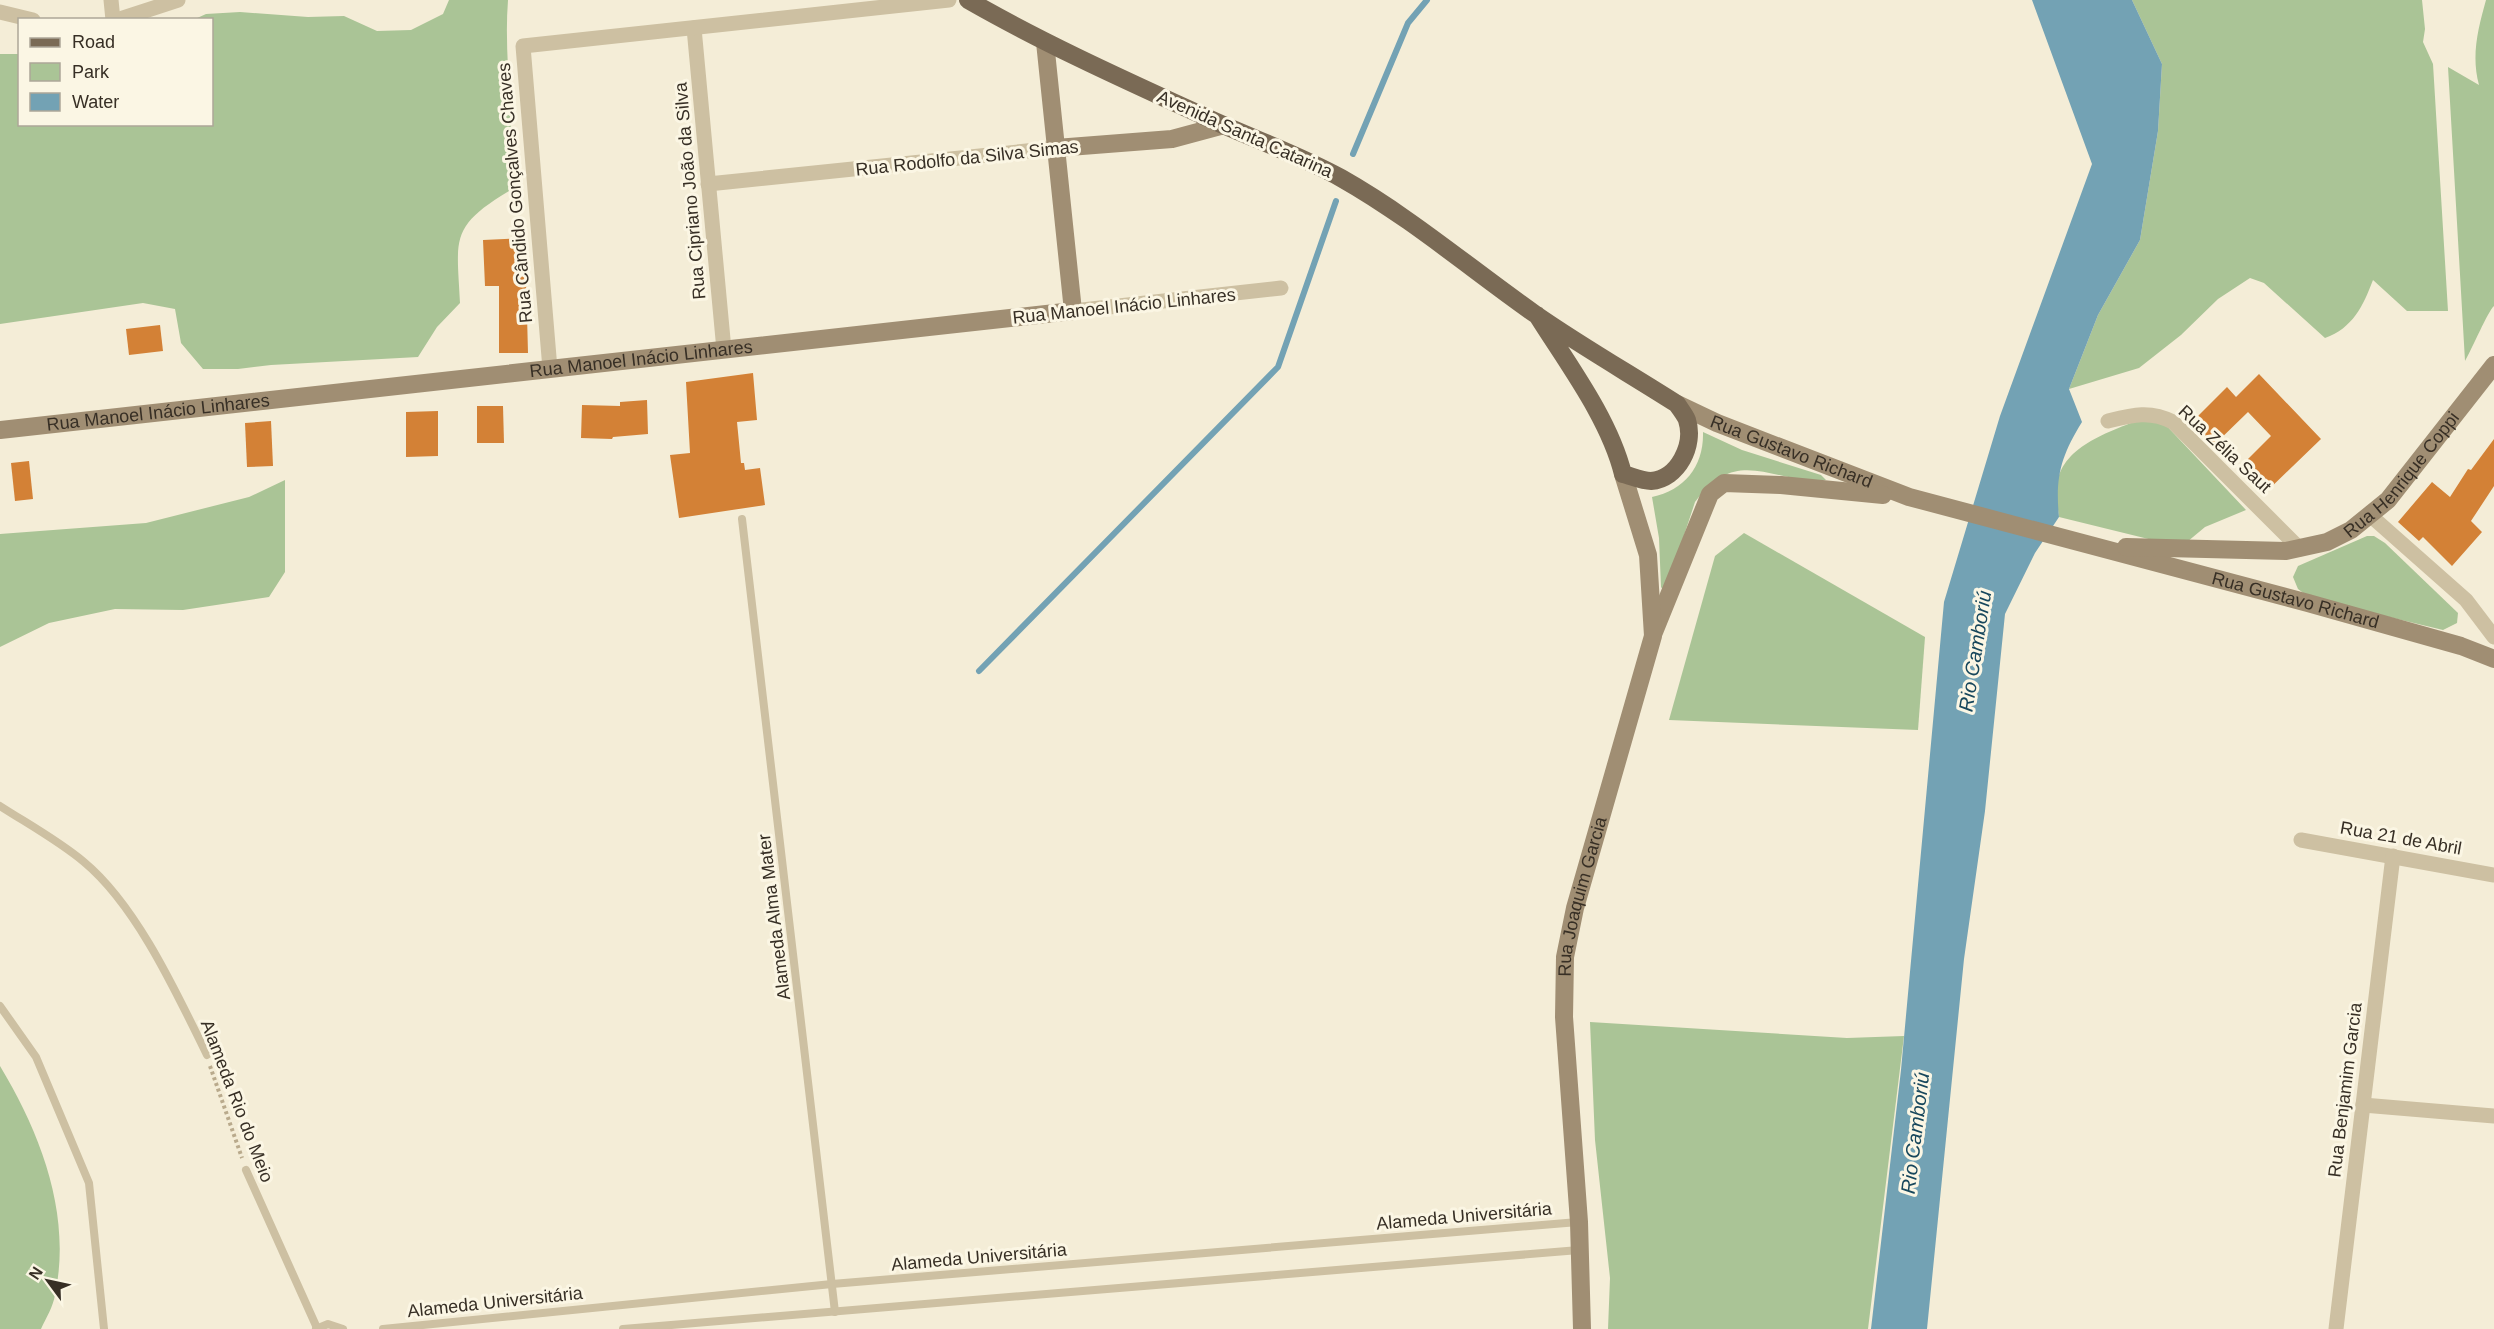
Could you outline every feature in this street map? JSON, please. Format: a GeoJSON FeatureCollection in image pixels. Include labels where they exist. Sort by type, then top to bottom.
{"type":"FeatureCollection","features":[{"type":"Feature","properties":{"kind":"main road","name":"Avenida Santa Catarina"},"geometry":{"type":"LineString","coordinates":[[968,0],[1045,42],[1224,125],[1290,151],[1343,179],[1414,225],[1537,315],[1677,404]]}},
{"type":"Feature","properties":{"kind":"main road"},"geometry":{"type":"LineString","coordinates":[[1045,42],[1073,311]]}},
{"type":"Feature","properties":{"kind":"main road","name":"Rua Rodolfo da Silva Simas"},"geometry":{"type":"LineString","coordinates":[[1056,148],[1172,139],[1224,125]]}},
{"type":"Feature","properties":{"kind":"main road","name":"Rua Manoel Inácio Linhares"},"geometry":{"type":"LineString","coordinates":[[0,430],[1073,311]]}},
{"type":"Feature","properties":{"kind":"main road","name":"Avenida Santa Catarina"},"geometry":{"type":"LineString","coordinates":[[1537,315],[1584,389],[1620,459],[1623,474]]}},
{"type":"Feature","properties":{"kind":"main road","name":"Rua Henrique Coppi"},"geometry":{"type":"LineString","coordinates":[[2293,550],[2327,542],[2371,516],[2395,491],[2491,375]]}},
{"type":"Feature","properties":{"kind":"main road"},"geometry":{"type":"LineString","coordinates":[[1623,474],[1649,481],[1662,478],[1684,458],[1688,446],[1687,420],[1677,404]]}},
{"type":"Feature","properties":{"kind":"main road","name":"Rua Gustavo Richard"},"geometry":{"type":"LineString","coordinates":[[1677,404],[1717,423],[1909,498],[2462,646],[2494,659]]}},
{"type":"Feature","properties":{"kind":"main road","name":"Rua Joaquim Garcia"},"geometry":{"type":"LineString","coordinates":[[1582,1329],[1579,1222],[1564,1017],[1565,957],[1575,908],[1653,636],[1648,555],[1623,474]]}},
{"type":"Feature","properties":{"kind":"main road","name":"Rua Gustavo Richard"},"geometry":{"type":"LineString","coordinates":[[1653,636],[1710,494],[1718,486],[1724,483],[1781,485],[1909,498]]}},
{"type":"Feature","properties":{"kind":"main road","name":"Rua Gustavo Richard"},"geometry":{"type":"LineString","coordinates":[[2094,546],[2234,552],[2293,550]]}},
{"type":"Feature","properties":{"kind":"street"},"geometry":{"type":"LineString","coordinates":[[111,0],[113,18]]}},
{"type":"Feature","properties":{"kind":"street"},"geometry":{"type":"LineString","coordinates":[[123,18],[178,0]]}},
{"type":"Feature","properties":{"kind":"street","name":"Rua Cândido Gonçalves Chaves"},"geometry":{"type":"LineString","coordinates":[[550,369],[522,46],[949,0]]}},
{"type":"Feature","properties":{"kind":"street"},"geometry":{"type":"LineString","coordinates":[[0,12],[25,18]]}},
{"type":"Feature","properties":{"kind":"street","name":"Rua Cipriano João da Silva"},"geometry":{"type":"LineString","coordinates":[[694,28],[724,350]]}},
{"type":"Feature","properties":{"kind":"street","name":"Rua Rodolfo da Silva Simas"},"geometry":{"type":"LineString","coordinates":[[708,184],[1056,148]]}},
{"type":"Feature","properties":{"kind":"street","name":"Rua Manoel Inácio Linhares"},"geometry":{"type":"LineString","coordinates":[[1073,311],[1281,288]]}},
{"type":"Feature","properties":{"kind":"street","name":"Rua Zélia Saut"},"geometry":{"type":"LineString","coordinates":[[2108,421],[2140,414],[2157,414],[2173,422],[2293,550]]}},
{"type":"Feature","properties":{"kind":"street"},"geometry":{"type":"LineString","coordinates":[[2371,516],[2466,600],[2494,637]]}},
{"type":"Feature","properties":{"kind":"street","name":"Rua 21 de Abril"},"geometry":{"type":"LineString","coordinates":[[2301,840],[2494,875]]}},
{"type":"Feature","properties":{"kind":"street","name":"Rua Benjamim Garcia"},"geometry":{"type":"LineString","coordinates":[[2336,1329],[2392,856]]}},
{"type":"Feature","properties":{"kind":"street"},"geometry":{"type":"LineString","coordinates":[[2363,1106],[2494,1116]]}},
{"type":"Feature","properties":{"kind":"lane","name":"Alameda Alma Mater"},"geometry":{"type":"LineString","coordinates":[[742,519],[835,1312]]}},
{"type":"Feature","properties":{"kind":"lane","name":"Alameda Rio do Meio"},"geometry":{"type":"LineString","coordinates":[[0,806],[85,863],[121,901],[171,981],[207,1055]]}},
{"type":"Feature","properties":{"kind":"lane"},"geometry":{"type":"LineString","coordinates":[[0,1006],[36,1058],[89,1183],[104,1329]]}},
{"type":"Feature","properties":{"kind":"lane","name":"Alameda Rio do Meio"},"geometry":{"type":"LineString","coordinates":[[246,1170],[316,1328]]}},
{"type":"Feature","properties":{"kind":"lane","name":"Alameda Universitária"},"geometry":{"type":"LineString","coordinates":[[383,1329],[832,1284],[1579,1222]]}},
{"type":"Feature","properties":{"kind":"lane"},"geometry":{"type":"LineString","coordinates":[[624,1329],[1580,1250]]}},
{"type":"Feature","properties":{"kind":"lane"},"geometry":{"type":"LineString","coordinates":[[316,1328],[328,1324],[344,1329]]}},
{"type":"Feature","properties":{"kind":"path","name":"Alameda Rio do Meio"},"geometry":{"type":"LineString","coordinates":[[207,1055],[246,1170]]}},
{"type":"Feature","properties":{"kind":"green space"},"geometry":{"type":"Polygon","coordinates":[[[449,0],[508,0],[507,48],[511,167],[509,191],[466,225],[458,249],[460,303],[437,327],[418,357],[238,369],[203,369],[181,343],[175,309],[143,303],[0,324],[0,54],[18,54],[18,126],[213,126],[213,18],[197,18],[206,14],[240,12],[308,17],[344,16],[377,31],[411,30],[443,14],[449,0]]]}},
{"type":"Feature","properties":{"kind":"green space"},"geometry":{"type":"Polygon","coordinates":[[[2132,0],[2422,0],[2425,29],[2423,42],[2433,64],[2448,311],[2407,311],[2373,280],[2356,315],[2335,334],[2325,338],[2264,283],[2250,278],[2218,299],[2181,335],[2139,368],[2069,389],[2098,315],[2140,240],[2158,131],[2162,64],[2132,0]]]}},
{"type":"Feature","properties":{"kind":"green space"},"geometry":{"type":"Polygon","coordinates":[[[2486,0],[2494,0],[2494,306],[2465,361],[2448,67],[2479,85],[2476,53],[2478,32],[2486,0]]]}},
{"type":"Feature","properties":{"kind":"green space"},"geometry":{"type":"Polygon","coordinates":[[[2146,417],[2163,422],[2246,510],[2205,527],[2181,547],[2059,517],[2057,484],[2061,470],[2069,459],[2091,441],[2146,417]]]}},
{"type":"Feature","properties":{"kind":"green space"},"geometry":{"type":"Polygon","coordinates":[[[1703,432],[1742,450],[1821,475],[1826,480],[1807,480],[1741,470],[1726,474],[1711,484],[1695,502],[1665,593],[1661,587],[1659,538],[1652,497],[1674,489],[1690,475],[1700,456],[1703,432]]]}},
{"type":"Feature","properties":{"kind":"green space"},"geometry":{"type":"Polygon","coordinates":[[[285,480],[285,572],[269,597],[183,610],[115,609],[49,623],[0,647],[0,534],[146,523],[249,497],[285,480]]]}},
{"type":"Feature","properties":{"kind":"green space"},"geometry":{"type":"Polygon","coordinates":[[[1744,533],[1925,637],[1918,730],[1669,720],[1715,556],[1744,533]]]}},
{"type":"Feature","properties":{"kind":"green space"},"geometry":{"type":"Polygon","coordinates":[[[2367,536],[2374,536],[2385,543],[2458,613],[2457,623],[2443,630],[2310,598],[2298,589],[2293,577],[2298,566],[2367,536]]]}},
{"type":"Feature","properties":{"kind":"green space"},"geometry":{"type":"Polygon","coordinates":[[[1590,1022],[1847,1038],[1904,1036],[1868,1329],[1608,1329],[1610,1278],[1595,1140],[1590,1022]]]}},
{"type":"Feature","properties":{"kind":"green space"},"geometry":{"type":"Polygon","coordinates":[[[0,1066],[15,1092],[40,1147],[56,1205],[59,1265],[54,1299],[41,1329],[0,1329],[0,1066]]]}},
{"type":"Feature","properties":{"kind":"water","name":"Rio Camboriú"},"geometry":{"type":"Polygon","coordinates":[[[2032,0],[2132,0],[2162,64],[2158,131],[2140,240],[2098,315],[2069,389],[2082,422],[2064,456],[2061,467],[2058,490],[2059,517],[2035,553],[2005,614],[1985,811],[1964,959],[1927,1329],[1871,1329],[1901,1070],[1944,602],[2000,416],[2092,164],[2032,0]]]}},
{"type":"Feature","properties":{"kind":"building"},"geometry":{"type":"Polygon","coordinates":[[[525,238],[528,353],[499,353],[499,286],[485,286],[483,240],[525,238]]]}},
{"type":"Feature","properties":{"kind":"building"},"geometry":{"type":"Polygon","coordinates":[[[160,325],[163,351],[129,355],[126,329],[160,325]]]}},
{"type":"Feature","properties":{"kind":"building"},"geometry":{"type":"Polygon","coordinates":[[[753,373],[757,420],[737,422],[741,463],[744,463],[745,470],[760,468],[765,505],[679,518],[670,455],[690,453],[686,382],[753,373]]]}},
{"type":"Feature","properties":{"kind":"building"},"geometry":{"type":"Polygon","coordinates":[[[2259,374],[2321,439],[2263,495],[2238,469],[2271,436],[2248,412],[2213,446],[2191,423],[2227,387],[2236,397],[2259,374]]]}},
{"type":"Feature","properties":{"kind":"building"},"geometry":{"type":"Polygon","coordinates":[[[647,400],[648,434],[613,437],[612,439],[581,438],[582,405],[620,406],[620,402],[647,400]]]}},
{"type":"Feature","properties":{"kind":"building"},"geometry":{"type":"Polygon","coordinates":[[[477,406],[503,406],[504,443],[477,443],[477,406]]]}},
{"type":"Feature","properties":{"kind":"building"},"geometry":{"type":"Polygon","coordinates":[[[438,411],[438,456],[406,457],[406,412],[438,411]]]}},
{"type":"Feature","properties":{"kind":"building"},"geometry":{"type":"Polygon","coordinates":[[[271,421],[273,466],[247,467],[245,423],[271,421]]]}},
{"type":"Feature","properties":{"kind":"building"},"geometry":{"type":"Polygon","coordinates":[[[2494,439],[2494,486],[2471,521],[2482,532],[2452,566],[2423,537],[2419,541],[2398,522],[2432,482],[2450,497],[2468,469],[2471,470],[2494,439]]]}},
{"type":"Feature","properties":{"kind":"building"},"geometry":{"type":"Polygon","coordinates":[[[29,461],[33,499],[15,501],[11,463],[29,461]]]}},
{"type":"Feature","properties":{"kind":"waterway"},"geometry":{"type":"LineString","coordinates":[[1353,154],[1408,23],[1427,0]]}},
{"type":"Feature","properties":{"kind":"waterway"},"geometry":{"type":"LineString","coordinates":[[979,671],[1278,367],[1336,201]]}}]}
